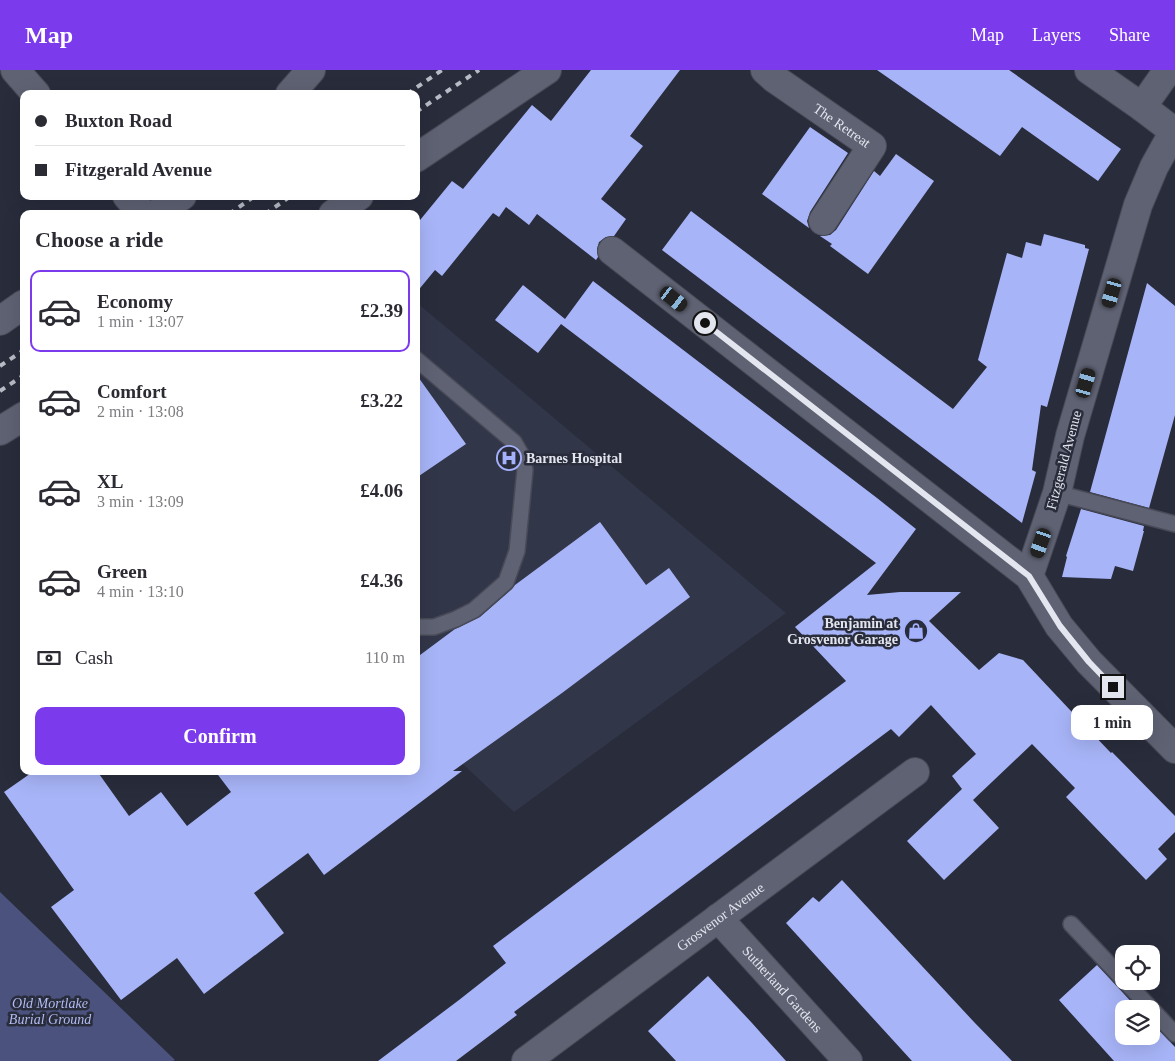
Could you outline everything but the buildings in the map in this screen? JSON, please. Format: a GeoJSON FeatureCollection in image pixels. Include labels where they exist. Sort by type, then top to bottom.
{"type":"FeatureCollection","features":[{"type":"Feature","properties":{"kind":"street"},"geometry":{"type":"LineString","coordinates":[[15,70],[32,90]]}},
{"type":"Feature","properties":{"kind":"street"},"geometry":{"type":"LineString","coordinates":[[294,90],[311,70]]}},
{"type":"Feature","properties":{"kind":"street"},"geometry":{"type":"LineString","coordinates":[[420,155],[547,70]]}},
{"type":"Feature","properties":{"kind":"street","name":"The Retreat"},"geometry":{"type":"LineString","coordinates":[[765,70],[775,79],[872,146],[823,221]]}},
{"type":"Feature","properties":{"kind":"street"},"geometry":{"type":"LineString","coordinates":[[1090,70],[1175,131]]}},
{"type":"Feature","properties":{"kind":"street"},"geometry":{"type":"LineString","coordinates":[[1142,107],[1168,70]]}},
{"type":"Feature","properties":{"kind":"street","name":"Fitzgerald Avenue"},"geometry":{"type":"LineString","coordinates":[[1029,576],[1057,493],[1070,436],[1138,205],[1154,167],[1175,131]]}},
{"type":"Feature","properties":{"kind":"street"},"geometry":{"type":"LineString","coordinates":[[131,200],[139,210]]}},
{"type":"Feature","properties":{"kind":"street"},"geometry":{"type":"LineString","coordinates":[[162,210],[176,200]]}},
{"type":"Feature","properties":{"kind":"street"},"geometry":{"type":"LineString","coordinates":[[339,210],[353,200]]}},
{"type":"Feature","properties":{"kind":"street"},"geometry":{"type":"LineString","coordinates":[[612,251],[1029,576],[1060,626],[1089,662],[1175,749]]}},
{"type":"Feature","properties":{"kind":"street"},"geometry":{"type":"LineString","coordinates":[[0,320],[20,307]]}},
{"type":"Feature","properties":{"kind":"street"},"geometry":{"type":"LineString","coordinates":[[0,431],[20,418]]}},
{"type":"Feature","properties":{"kind":"street","name":"Grosvenor Avenue"},"geometry":{"type":"LineString","coordinates":[[526,1061],[914,772]]}},
{"type":"Feature","properties":{"kind":"street","name":"Sutherland Gardens"},"geometry":{"type":"LineString","coordinates":[[718,918],[848,1061]]}},
{"type":"Feature","properties":{"kind":"lane"},"geometry":{"type":"LineString","coordinates":[[420,362],[514,442],[522,456],[525,470],[517,552],[506,582],[474,610],[456,620],[434,627],[420,627]]}},
{"type":"Feature","properties":{"kind":"lane"},"geometry":{"type":"LineString","coordinates":[[1057,493],[1175,524]]}},
{"type":"Feature","properties":{"kind":"lane"},"geometry":{"type":"LineString","coordinates":[[1071,924],[1115,970]]}},
{"type":"Feature","properties":{"kind":"lane"},"geometry":{"type":"LineString","coordinates":[[1133,990],[1175,1034]]}},
{"type":"Feature","properties":{"kind":"shaded area","name":"Barnes Hospital"},"geometry":{"type":"Polygon","coordinates":[[[420,305],[786,613],[514,812],[420,724],[420,305]]]}},
{"type":"Feature","properties":{"kind":"green space","name":"Old Mortlake Burial Ground"},"geometry":{"type":"Polygon","coordinates":[[[0,892],[175,1060],[0,1061],[0,892]]]}},
{"type":"Feature","properties":{"kind":"railway"},"geometry":{"type":"LineString","coordinates":[[413,90],[442,70]]}},
{"type":"Feature","properties":{"kind":"railway"},"geometry":{"type":"LineString","coordinates":[[420,109],[479,70]]}},
{"type":"Feature","properties":{"kind":"railway"},"geometry":{"type":"LineString","coordinates":[[235,210],[249,200]]}},
{"type":"Feature","properties":{"kind":"railway"},"geometry":{"type":"LineString","coordinates":[[271,210],[285,200]]}},
{"type":"Feature","properties":{"kind":"railway"},"geometry":{"type":"LineString","coordinates":[[0,366],[20,353]]}},
{"type":"Feature","properties":{"kind":"railway"},"geometry":{"type":"LineString","coordinates":[[0,391],[20,378]]}},
{"type":"Feature","properties":{"kind":"place","name":"Barnes Hospital"},"geometry":{"type":"Point","coordinates":[509,458]}},
{"type":"Feature","properties":{"kind":"place","name":"Benjamin at Grosvenor Garage"},"geometry":{"type":"Point","coordinates":[916,631]}},
{"type":"Feature","properties":{"kind":"route"},"geometry":{"type":"LineString","coordinates":[[705,323],[1029,576],[1060,626],[1089,662],[1113,687]]}}]}
